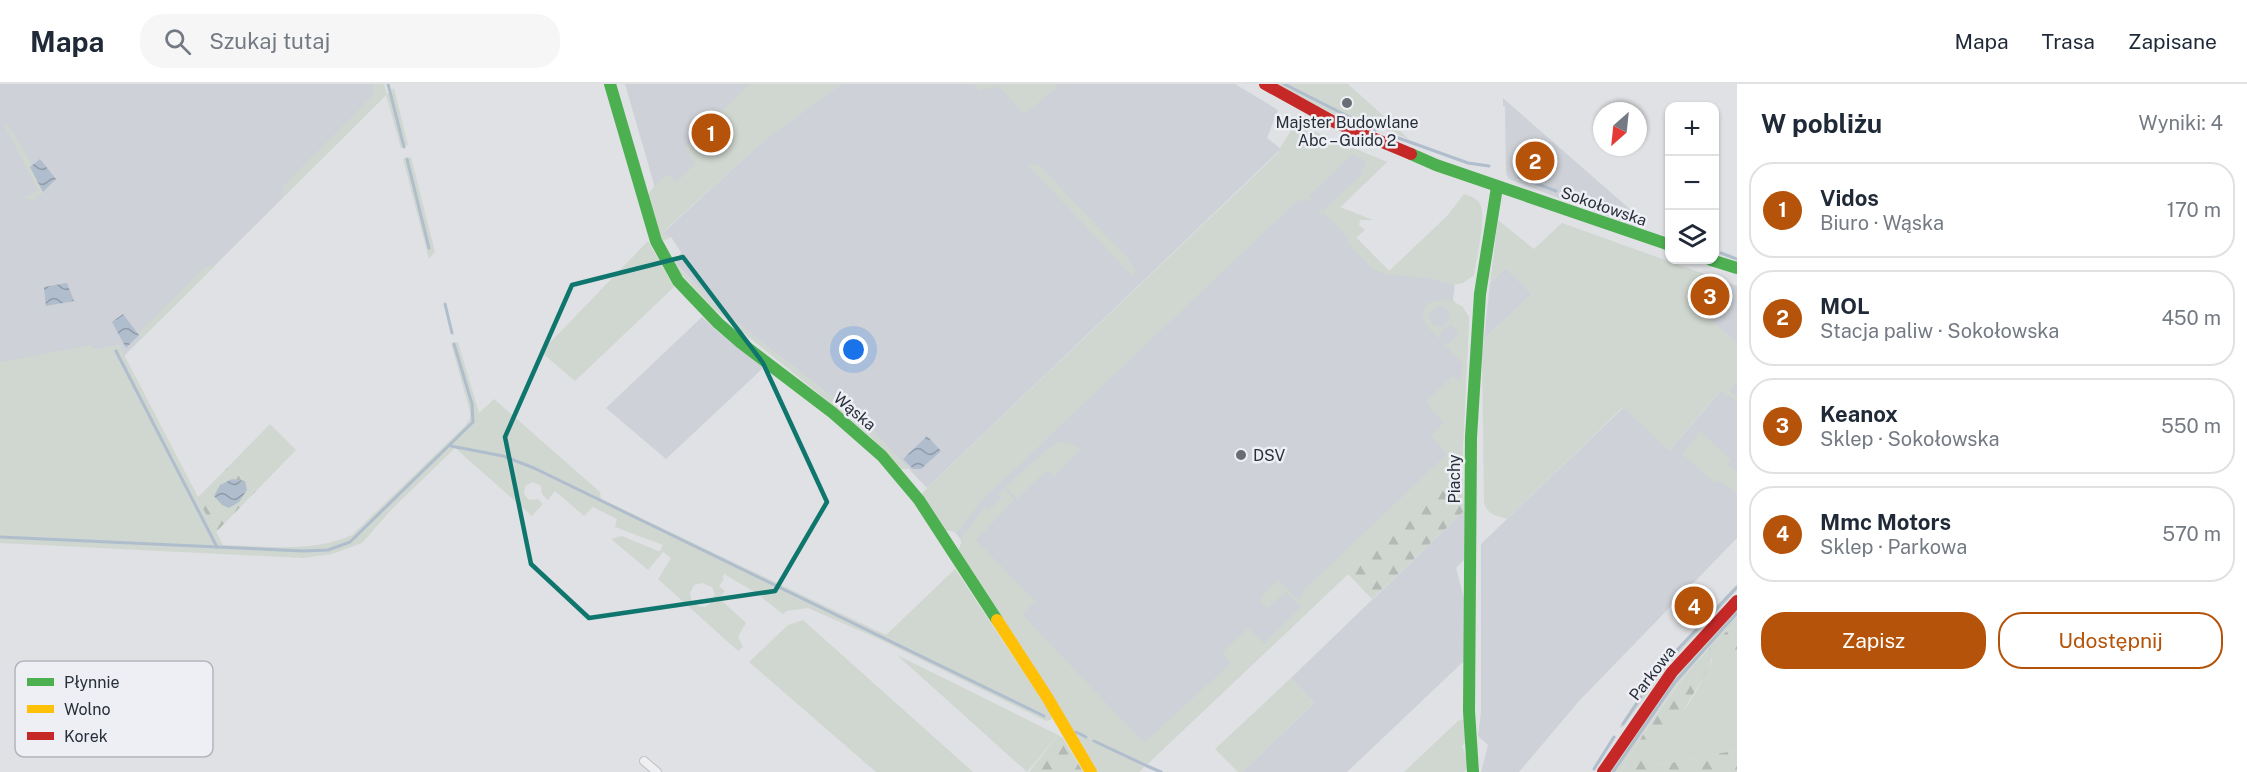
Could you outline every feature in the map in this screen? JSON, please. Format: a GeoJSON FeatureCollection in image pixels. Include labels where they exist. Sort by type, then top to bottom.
{"type":"FeatureCollection","features":[{"type":"Feature","properties":{"kind":"street","name":"Wąska"},"geometry":{"type":"LineString","coordinates":[[610,84],[656,241],[674,275],[718,323],[833,413],[896,471],[919,500],[1047,697],[1090,772]]}},
{"type":"Feature","properties":{"kind":"street","name":"Sokołowska"},"geometry":{"type":"LineString","coordinates":[[1265,84],[1298,104],[1347,128],[1443,168],[1665,243]]}},
{"type":"Feature","properties":{"kind":"street","name":"Piachy"},"geometry":{"type":"LineString","coordinates":[[1473,772],[1469,711],[1471,437],[1480,294],[1497,187]]}},
{"type":"Feature","properties":{"kind":"street"},"geometry":{"type":"LineString","coordinates":[[1719,262],[1737,268]]}},
{"type":"Feature","properties":{"kind":"street","name":"Parkowa"},"geometry":{"type":"LineString","coordinates":[[1603,772],[1644,709],[1672,672],[1737,601]]}},
{"type":"Feature","properties":{"kind":"street"},"geometry":{"type":"LineString","coordinates":[[644,761],[657,772]]}},
{"type":"Feature","properties":{"kind":"highlighted area"},"geometry":{"type":"Polygon","coordinates":[[[683,257],[763,363],[827,502],[775,591],[589,618],[531,564],[505,437],[572,285],[683,257]]]}},
{"type":"Feature","properties":{"kind":"shaded area"},"geometry":{"type":"Polygon","coordinates":[[[0,84],[380,84],[383,98],[124,356],[119,345],[0,367],[0,84]]]}},
{"type":"Feature","properties":{"kind":"shaded area"},"geometry":{"type":"Polygon","coordinates":[[[625,84],[785,84],[660,205],[625,84]]]}},
{"type":"Feature","properties":{"kind":"shaded area"},"geometry":{"type":"Polygon","coordinates":[[[841,84],[1235,84],[1278,110],[1267,138],[1281,149],[927,488],[865,423],[722,311],[676,264],[681,252],[671,237],[669,238],[664,232],[763,141],[841,84]]]}},
{"type":"Feature","properties":{"kind":"shaded area"},"geometry":{"type":"Polygon","coordinates":[[[1503,98],[1640,218],[1636,227],[1509,179],[1506,174],[1503,98]]]}},
{"type":"Feature","properties":{"kind":"shaded area","name":"DSV"},"geometry":{"type":"Polygon","coordinates":[[[1348,146],[1387,162],[1333,214],[1389,271],[1455,281],[1453,300],[1469,319],[1462,466],[1139,772],[958,552],[962,541],[954,531],[943,530],[1348,146]]]}},
{"type":"Feature","properties":{"kind":"shaded area"},"geometry":{"type":"Polygon","coordinates":[[[1628,247],[1665,260],[1665,264],[1676,264],[1737,286],[1737,343],[1628,247]]]}},
{"type":"Feature","properties":{"kind":"shaded area"},"geometry":{"type":"Polygon","coordinates":[[[1506,268],[1532,294],[1484,339],[1490,283],[1506,268]]]}},
{"type":"Feature","properties":{"kind":"shaded area"},"geometry":{"type":"Polygon","coordinates":[[[702,317],[763,368],[666,459],[606,408],[702,317]]]}},
{"type":"Feature","properties":{"kind":"shaded area"},"geometry":{"type":"Polygon","coordinates":[[[1737,372],[1737,538],[1579,701],[1519,772],[1481,772],[1488,745],[1478,736],[1481,712],[1481,544],[1624,407],[1670,450],[1737,372]]]}},
{"type":"Feature","properties":{"kind":"shaded area"},"geometry":{"type":"Polygon","coordinates":[[[1464,511],[1464,560],[1456,568],[1464,598],[1464,661],[1347,772],[1242,772],[1314,703],[1291,678],[1464,511]]]}},
{"type":"Feature","properties":{"kind":"green space"},"geometry":{"type":"Polygon","coordinates":[[[374,84],[384,84],[387,94],[394,88],[408,145],[401,148],[386,95],[284,196],[282,190],[285,184],[373,95],[374,84]]]}},
{"type":"Feature","properties":{"kind":"green space"},"geometry":{"type":"Polygon","coordinates":[[[749,84],[841,84],[761,143],[664,231],[669,239],[660,241],[647,198],[649,194],[668,174],[677,182],[696,163],[688,155],[690,153],[684,149],[749,84]]]}},
{"type":"Feature","properties":{"kind":"green space"},"geometry":{"type":"Polygon","coordinates":[[[973,84],[1054,84],[1058,87],[1024,114],[998,86],[979,91],[973,84]]]}},
{"type":"Feature","properties":{"kind":"green space"},"geometry":{"type":"Polygon","coordinates":[[[1278,84],[1348,84],[1409,139],[1383,129],[1374,132],[1364,129],[1298,97],[1278,84]]]}},
{"type":"Feature","properties":{"kind":"green space"},"geometry":{"type":"Polygon","coordinates":[[[1297,121],[1329,139],[1387,162],[1340,207],[1373,220],[1360,220],[1359,225],[1365,230],[1356,238],[1389,271],[1447,216],[1464,194],[1477,200],[1482,210],[1482,218],[1474,275],[1463,283],[1453,285],[1429,278],[1384,274],[1373,269],[1347,242],[1350,239],[1325,214],[1322,215],[1319,212],[1320,208],[1323,211],[1363,173],[1361,170],[1367,163],[1361,157],[1359,159],[1353,154],[1309,196],[1313,201],[1296,202],[981,501],[958,532],[943,530],[920,495],[1279,152],[1297,121]]]}},
{"type":"Feature","properties":{"kind":"green space"},"geometry":{"type":"Polygon","coordinates":[[[7,123],[32,165],[30,167],[43,193],[32,200],[24,198],[38,190],[4,125],[7,123]]]}},
{"type":"Feature","properties":{"kind":"green space"},"geometry":{"type":"Polygon","coordinates":[[[411,157],[435,252],[429,259],[403,159],[411,157]]]}},
{"type":"Feature","properties":{"kind":"green space"},"geometry":{"type":"Polygon","coordinates":[[[1028,165],[1039,165],[1127,257],[1136,272],[1132,276],[1028,165]]]}},
{"type":"Feature","properties":{"kind":"green space"},"geometry":{"type":"Polygon","coordinates":[[[1498,220],[1534,249],[1562,223],[1665,260],[1665,264],[1676,264],[1718,279],[1702,291],[1695,306],[1737,343],[1737,382],[1730,391],[1737,397],[1737,401],[1721,390],[1669,451],[1623,407],[1507,519],[1496,516],[1490,513],[1484,503],[1482,354],[1484,339],[1532,294],[1506,268],[1490,283],[1498,220]]]}},
{"type":"Feature","properties":{"kind":"green space"},"geometry":{"type":"Polygon","coordinates":[[[648,241],[674,287],[575,381],[541,352],[648,241]]]}},
{"type":"Feature","properties":{"kind":"green space"},"geometry":{"type":"Polygon","coordinates":[[[681,252],[676,265],[722,311],[865,423],[909,469],[901,469],[870,436],[714,309],[674,266],[681,252]]]}},
{"type":"Feature","properties":{"kind":"green space"},"geometry":{"type":"Polygon","coordinates":[[[214,267],[142,338],[138,333],[204,268],[214,267]]]}},
{"type":"Feature","properties":{"kind":"green space"},"geometry":{"type":"Polygon","coordinates":[[[1448,299],[1462,306],[1469,317],[1462,466],[1139,772],[1096,772],[958,552],[962,542],[960,540],[982,510],[985,506],[989,510],[1002,498],[998,494],[1004,488],[1014,500],[976,540],[1035,601],[1022,614],[1144,743],[1231,663],[1222,653],[1248,628],[1264,644],[1301,607],[1286,592],[1268,607],[1263,606],[1260,602],[1262,595],[1278,580],[1298,600],[1302,592],[1447,454],[1431,436],[1444,423],[1426,401],[1453,376],[1459,381],[1461,378],[1463,364],[1443,343],[1448,345],[1459,333],[1451,324],[1445,329],[1443,327],[1450,317],[1448,310],[1442,306],[1437,306],[1429,314],[1432,325],[1442,327],[1444,330],[1439,335],[1441,340],[1426,323],[1423,313],[1428,303],[1448,299]]]}},
{"type":"Feature","properties":{"kind":"green space"},"geometry":{"type":"Polygon","coordinates":[[[458,342],[479,413],[494,399],[600,492],[601,499],[886,635],[955,569],[1053,717],[1046,721],[881,640],[808,608],[786,611],[783,614],[756,593],[724,574],[722,578],[724,579],[719,586],[725,591],[719,598],[746,623],[738,637],[743,647],[738,651],[658,579],[671,558],[663,552],[648,570],[611,539],[622,536],[658,551],[663,545],[615,527],[617,519],[593,507],[584,516],[555,491],[548,500],[542,494],[541,486],[533,482],[525,486],[524,494],[529,500],[538,499],[543,504],[532,516],[455,448],[392,509],[362,543],[332,554],[303,558],[0,543],[0,362],[92,345],[93,350],[119,345],[223,545],[289,547],[337,541],[352,535],[465,426],[470,418],[470,412],[451,343],[458,342]],[[702,583],[694,585],[690,593],[691,600],[698,606],[705,607],[711,603],[715,594],[712,587],[702,583]]]}},
{"type":"Feature","properties":{"kind":"green space"},"geometry":{"type":"Polygon","coordinates":[[[270,424],[296,450],[256,491],[230,465],[270,424]]]}},
{"type":"Feature","properties":{"kind":"green space"},"geometry":{"type":"Polygon","coordinates":[[[1700,432],[1731,459],[1727,465],[1737,471],[1737,493],[1718,480],[1715,483],[1682,454],[1700,432]]]}},
{"type":"Feature","properties":{"kind":"green space"},"geometry":{"type":"Polygon","coordinates":[[[1061,442],[1078,446],[1080,450],[1054,477],[1047,470],[1017,499],[1005,487],[1049,448],[1061,442]]]}},
{"type":"Feature","properties":{"kind":"green space"},"geometry":{"type":"Polygon","coordinates":[[[230,465],[256,491],[216,532],[197,498],[230,465]]]}},
{"type":"Feature","properties":{"kind":"green space"},"geometry":{"type":"Polygon","coordinates":[[[1462,466],[1464,511],[1372,599],[1348,574],[1462,466]]]}},
{"type":"Feature","properties":{"kind":"green space"},"geometry":{"type":"Polygon","coordinates":[[[1737,584],[1737,590],[1674,658],[1622,728],[1619,727],[1667,659],[1737,584]]]}},
{"type":"Feature","properties":{"kind":"green space"},"geometry":{"type":"Polygon","coordinates":[[[1737,608],[1737,622],[1715,642],[1737,667],[1737,750],[1660,765],[1652,763],[1647,757],[1648,748],[1655,735],[1666,723],[1681,713],[1694,695],[1712,661],[1709,648],[1661,707],[1620,772],[1609,772],[1635,731],[1681,669],[1737,608]]]}},
{"type":"Feature","properties":{"kind":"green space"},"geometry":{"type":"Polygon","coordinates":[[[803,620],[973,772],[876,772],[749,662],[788,625],[803,620]]]}},
{"type":"Feature","properties":{"kind":"green space"},"geometry":{"type":"Polygon","coordinates":[[[1737,622],[1737,667],[1715,642],[1737,622]]]}},
{"type":"Feature","properties":{"kind":"green space"},"geometry":{"type":"Polygon","coordinates":[[[1710,648],[1712,655],[1710,666],[1680,716],[1665,724],[1656,734],[1649,745],[1647,757],[1652,763],[1660,765],[1737,750],[1737,772],[1620,772],[1673,691],[1710,648]]]}},
{"type":"Feature","properties":{"kind":"green space"},"geometry":{"type":"Polygon","coordinates":[[[897,655],[1058,735],[1027,772],[897,655]]]}},
{"type":"Feature","properties":{"kind":"green space"},"geometry":{"type":"Polygon","coordinates":[[[1291,678],[1314,703],[1242,772],[1238,772],[1215,749],[1291,678]]]}},
{"type":"Feature","properties":{"kind":"green space"},"geometry":{"type":"Polygon","coordinates":[[[1465,719],[1467,741],[1462,746],[1467,769],[1464,772],[1404,772],[1458,721],[1465,719]]]}},
{"type":"Feature","properties":{"kind":"green space"},"geometry":{"type":"Polygon","coordinates":[[[1058,735],[1063,738],[1083,772],[1029,772],[1058,735]]]}},
{"type":"Feature","properties":{"kind":"water"},"geometry":{"type":"Polygon","coordinates":[[[40,159],[56,179],[43,192],[30,167],[40,159]]]}},
{"type":"Feature","properties":{"kind":"water"},"geometry":{"type":"Polygon","coordinates":[[[67,283],[74,301],[46,306],[44,287],[67,283]]]}},
{"type":"Feature","properties":{"kind":"water"},"geometry":{"type":"Polygon","coordinates":[[[123,314],[139,335],[126,348],[112,322],[123,314]]]}},
{"type":"Feature","properties":{"kind":"water"},"geometry":{"type":"Polygon","coordinates":[[[927,436],[941,451],[921,469],[913,469],[903,459],[927,436]]]}},
{"type":"Feature","properties":{"kind":"water"},"geometry":{"type":"Polygon","coordinates":[[[232,479],[245,481],[247,490],[239,502],[229,508],[222,505],[214,496],[220,485],[232,479]]]}},
{"type":"Feature","properties":{"kind":"waterway"},"geometry":{"type":"LineString","coordinates":[[388,84],[404,147]]}},
{"type":"Feature","properties":{"kind":"waterway"},"geometry":{"type":"LineString","coordinates":[[1284,84],[1375,130]]}},
{"type":"Feature","properties":{"kind":"waterway"},"geometry":{"type":"LineString","coordinates":[[1393,136],[1468,163],[1489,166]]}},
{"type":"Feature","properties":{"kind":"waterway"},"geometry":{"type":"LineString","coordinates":[[407,159],[429,248]]}},
{"type":"Feature","properties":{"kind":"waterway"},"geometry":{"type":"LineString","coordinates":[[1519,177],[1556,191]]}},
{"type":"Feature","properties":{"kind":"waterway"},"geometry":{"type":"LineString","coordinates":[[1578,199],[1616,216]]}},
{"type":"Feature","properties":{"kind":"waterway"},"geometry":{"type":"LineString","coordinates":[[1721,253],[1737,259]]}},
{"type":"Feature","properties":{"kind":"waterway"},"geometry":{"type":"LineString","coordinates":[[445,304],[452,333]]}},
{"type":"Feature","properties":{"kind":"waterway"},"geometry":{"type":"LineString","coordinates":[[0,537],[303,551],[328,550],[350,542],[473,422],[472,404],[454,344]]}},
{"type":"Feature","properties":{"kind":"waterway"},"geometry":{"type":"LineString","coordinates":[[116,351],[217,547]]}},
{"type":"Feature","properties":{"kind":"waterway"},"geometry":{"type":"LineString","coordinates":[[451,446],[503,456],[534,468],[1044,716]]}},
{"type":"Feature","properties":{"kind":"waterway"},"geometry":{"type":"LineString","coordinates":[[1649,686],[1679,648],[1737,587]]}},
{"type":"Feature","properties":{"kind":"waterway"},"geometry":{"type":"LineString","coordinates":[[1613,772],[1675,682],[1737,613]]}},
{"type":"Feature","properties":{"kind":"waterway"},"geometry":{"type":"LineString","coordinates":[[1623,724],[1641,697]]}},
{"type":"Feature","properties":{"kind":"waterway"},"geometry":{"type":"LineString","coordinates":[[1076,732],[1086,737]]}},
{"type":"Feature","properties":{"kind":"waterway"},"geometry":{"type":"LineString","coordinates":[[1594,769],[1614,737]]}},
{"type":"Feature","properties":{"kind":"waterway"},"geometry":{"type":"LineString","coordinates":[[1094,741],[1145,765]]}},
{"type":"Feature","properties":{"kind":"waterway"},"geometry":{"type":"LineString","coordinates":[[1147,766],[1161,772]]}},
{"type":"Feature","properties":{"kind":"traffic: fast"},"geometry":{"type":"LineString","coordinates":[[610,84],[656,241],[678,281],[718,323],[741,343],[833,413],[882,456],[919,500],[997,620]]}},
{"type":"Feature","properties":{"kind":"traffic: fast"},"geometry":{"type":"LineString","coordinates":[[1411,154],[1436,165],[1665,243]]}},
{"type":"Feature","properties":{"kind":"traffic: fast"},"geometry":{"type":"LineString","coordinates":[[1473,772],[1469,711],[1471,437],[1480,294],[1497,187]]}},
{"type":"Feature","properties":{"kind":"traffic: fast"},"geometry":{"type":"LineString","coordinates":[[1719,262],[1737,268]]}},
{"type":"Feature","properties":{"kind":"traffic: slow"},"geometry":{"type":"LineString","coordinates":[[997,620],[1047,697],[1091,772]]}},
{"type":"Feature","properties":{"kind":"traffic: jam"},"geometry":{"type":"LineString","coordinates":[[1265,84],[1332,121],[1411,154]]}},
{"type":"Feature","properties":{"kind":"traffic: jam"},"geometry":{"type":"LineString","coordinates":[[1603,772],[1672,672],[1737,601]]}},
{"type":"Feature","properties":{"kind":"place","name":"Majster Budowlane Abc – Guido 2"},"geometry":{"type":"Point","coordinates":[1347,103]}},
{"type":"Feature","properties":{"kind":"place","name":"Vidos"},"geometry":{"type":"Point","coordinates":[711,133]}},
{"type":"Feature","properties":{"kind":"place","name":"MOL"},"geometry":{"type":"Point","coordinates":[1535,161]}},
{"type":"Feature","properties":{"kind":"place","name":"Keanox"},"geometry":{"type":"Point","coordinates":[1710,296]}},
{"type":"Feature","properties":{"kind":"place","name":"DSV"},"geometry":{"type":"Point","coordinates":[1241,455]}},
{"type":"Feature","properties":{"kind":"place","name":"Mmc Motors"},"geometry":{"type":"Point","coordinates":[1694,606]}}]}
